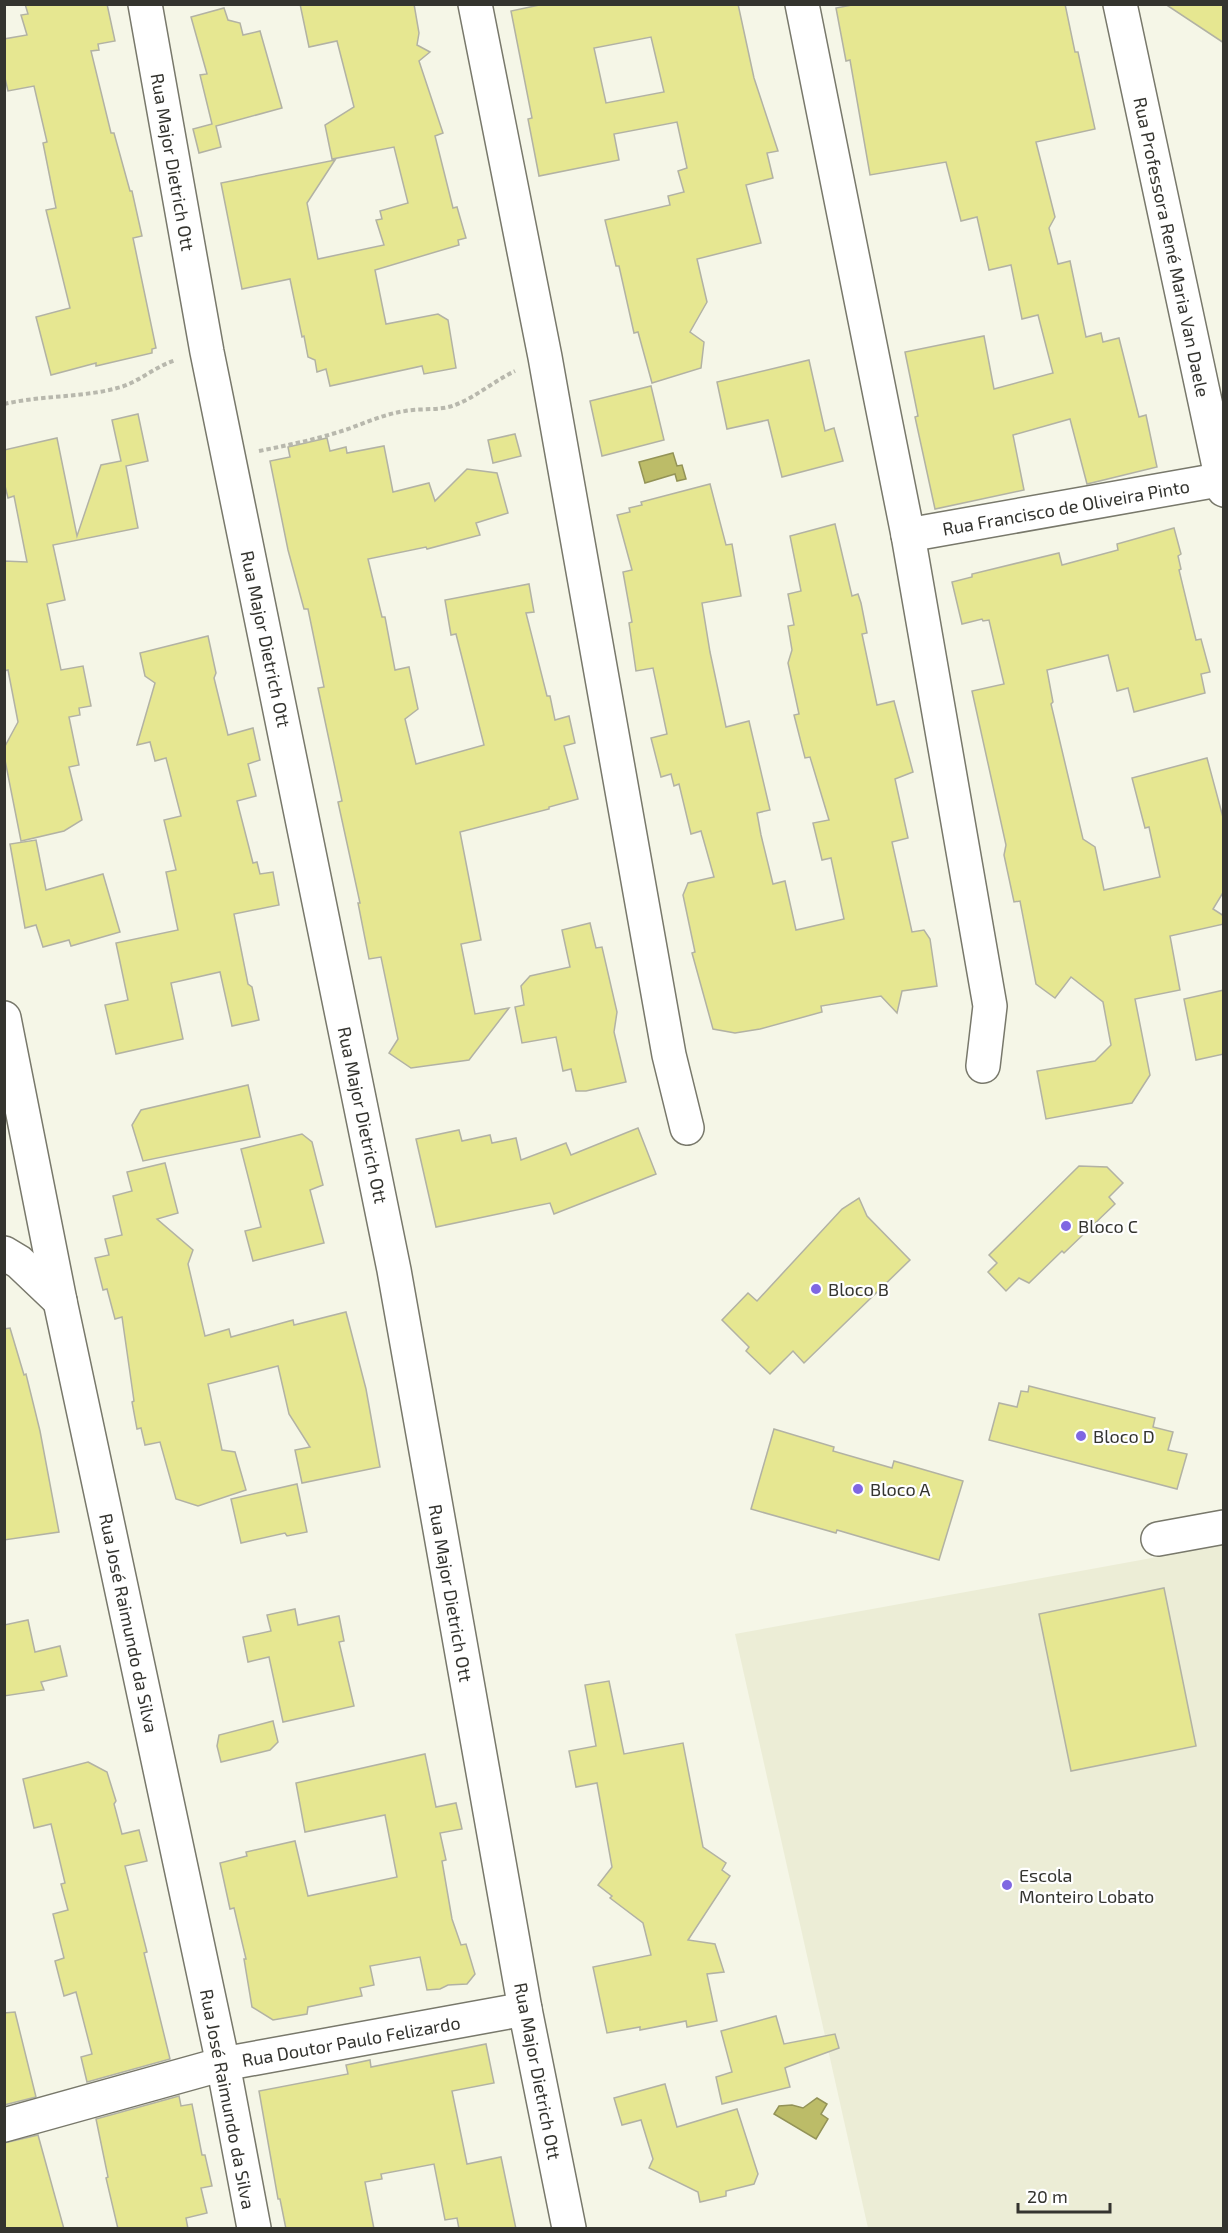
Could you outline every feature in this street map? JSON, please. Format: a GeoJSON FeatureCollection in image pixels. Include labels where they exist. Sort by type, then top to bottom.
{"type":"FeatureCollection","features":[{"type":"Feature","properties":{"kind":"street","name":"Rua Major Dietrich Ott"},"geometry":{"type":"LineString","coordinates":[[145,4],[207,352],[394,1270],[525,2009],[569,2229]]}},
{"type":"Feature","properties":{"kind":"street"},"geometry":{"type":"LineString","coordinates":[[475,4],[545,357],[669,1054],[687,1128]]}},
{"type":"Feature","properties":{"kind":"street"},"geometry":{"type":"LineString","coordinates":[[801,4],[908,535],[990,1005],[983,1066]]}},
{"type":"Feature","properties":{"kind":"street","name":"Rua Professora René Maria Van Daele"},"geometry":{"type":"LineString","coordinates":[[1120,4],[1223,483]]}},
{"type":"Feature","properties":{"kind":"street","name":"Rua Francisco de Oliveira Pinto"},"geometry":{"type":"LineString","coordinates":[[908,535],[1223,483]]}},
{"type":"Feature","properties":{"kind":"street","name":"Rua José Raimundo da Silva"},"geometry":{"type":"LineString","coordinates":[[4,1018],[60,1301],[223,2064],[254,2229]]}},
{"type":"Feature","properties":{"kind":"street"},"geometry":{"type":"LineString","coordinates":[[4,1253],[20,1262],[60,1301]]}},
{"type":"Feature","properties":{"kind":"street"},"geometry":{"type":"LineString","coordinates":[[1158,1539],[1224,1527]]}},
{"type":"Feature","properties":{"kind":"street","name":"Rua Doutor Paulo Felizardo"},"geometry":{"type":"LineString","coordinates":[[4,2125],[223,2064],[525,2009]]}},
{"type":"Feature","properties":{"kind":"path"},"geometry":{"type":"LineString","coordinates":[[4,404],[122,386],[169,362],[207,352]]}},
{"type":"Feature","properties":{"kind":"path"},"geometry":{"type":"LineString","coordinates":[[229,457],[298,444],[369,420],[404,411],[453,406],[475,395],[498,379],[545,357]]}},
{"type":"Feature","properties":{"kind":"shaded area"},"geometry":{"type":"Polygon","coordinates":[[[673,453],[677,466],[682,465],[686,479],[677,481],[675,474],[645,483],[639,462],[673,453]]]}},
{"type":"Feature","properties":{"kind":"shaded area","name":"Escola Monteiro Lobato"},"geometry":{"type":"Polygon","coordinates":[[[1223,1545],[1223,2228],[868,2228],[735,1634],[1223,1545]]]}},
{"type":"Feature","properties":{"kind":"shaded area"},"geometry":{"type":"Polygon","coordinates":[[[817,2098],[827,2104],[821,2114],[828,2119],[816,2139],[774,2114],[779,2106],[792,2105],[803,2108],[817,2098]]]}},
{"type":"Feature","properties":{"kind":"building"},"geometry":{"type":"Polygon","coordinates":[[[25,4],[107,4],[115,41],[98,44],[99,50],[91,51],[111,133],[114,133],[130,191],[132,191],[142,236],[133,238],[156,348],[152,349],[152,353],[96,366],[96,363],[51,375],[36,317],[70,308],[46,210],[56,208],[43,143],[47,142],[34,86],[8,91],[4,74],[4,39],[27,35],[21,15],[28,14],[25,4]]]}},
{"type":"Feature","properties":{"kind":"building"},"geometry":{"type":"Polygon","coordinates":[[[300,4],[414,4],[419,33],[417,45],[430,52],[419,61],[443,133],[435,136],[453,208],[457,207],[466,238],[458,240],[459,245],[375,270],[386,324],[438,314],[448,320],[456,368],[424,374],[422,366],[330,386],[326,369],[317,372],[315,360],[308,357],[290,279],[242,289],[221,183],[335,160],[307,203],[318,259],[384,245],[376,220],[382,219],[380,211],[408,203],[394,147],[332,159],[325,125],[354,107],[337,41],[309,47],[300,4]]]}},
{"type":"Feature","properties":{"kind":"building"},"geometry":{"type":"Polygon","coordinates":[[[544,4],[738,4],[754,78],[778,151],[767,153],[773,178],[746,185],[761,243],[697,259],[707,302],[690,332],[704,342],[701,368],[652,383],[638,332],[634,333],[619,266],[616,266],[605,220],[670,205],[668,196],[684,192],[678,171],[687,168],[677,122],[614,134],[619,160],[539,176],[528,119],[532,118],[511,11],[544,4]],[[651,37],[594,48],[606,103],[664,92],[651,37]]]}},
{"type":"Feature","properties":{"kind":"building"},"geometry":{"type":"Polygon","coordinates":[[[857,4],[1065,4],[1095,129],[1036,142],[1055,217],[1049,228],[1058,264],[1070,261],[1086,337],[1101,333],[1103,342],[1119,338],[1139,417],[1146,415],[1157,467],[1087,484],[1070,419],[1013,435],[1024,490],[935,509],[915,417],[918,416],[905,352],[984,336],[994,389],[1053,373],[1038,315],[1022,319],[1011,265],[989,270],[977,217],[961,221],[946,162],[870,175],[850,60],[846,61],[836,8],[857,4]]]}},
{"type":"Feature","properties":{"kind":"building"},"geometry":{"type":"Polygon","coordinates":[[[1165,4],[1224,4],[1224,43],[1165,4]]]}},
{"type":"Feature","properties":{"kind":"building"},"geometry":{"type":"Polygon","coordinates":[[[224,8],[228,20],[240,23],[243,35],[260,31],[282,108],[216,126],[221,147],[199,153],[193,129],[212,124],[200,75],[207,74],[191,17],[224,8]]]}},
{"type":"Feature","properties":{"kind":"building"},"geometry":{"type":"Polygon","coordinates":[[[809,360],[825,431],[834,428],[843,461],[782,477],[768,420],[727,429],[717,382],[809,360]]]}},
{"type":"Feature","properties":{"kind":"building"},"geometry":{"type":"Polygon","coordinates":[[[651,386],[664,440],[602,456],[590,401],[651,386]]]}},
{"type":"Feature","properties":{"kind":"building"},"geometry":{"type":"Polygon","coordinates":[[[138,414],[148,461],[126,466],[138,528],[53,545],[65,600],[47,604],[61,670],[83,666],[91,706],[79,708],[80,715],[69,717],[79,765],[69,767],[82,820],[64,831],[21,841],[4,755],[4,748],[18,722],[8,670],[4,671],[4,561],[27,562],[14,496],[8,498],[4,482],[4,450],[57,438],[77,536],[101,465],[121,461],[112,420],[138,414]]]}},
{"type":"Feature","properties":{"kind":"building"},"geometry":{"type":"Polygon","coordinates":[[[515,434],[521,456],[493,463],[488,440],[515,434]]]}},
{"type":"Feature","properties":{"kind":"building"},"geometry":{"type":"Polygon","coordinates":[[[327,438],[330,451],[346,447],[347,453],[384,446],[393,492],[429,483],[435,501],[467,469],[497,473],[508,513],[476,523],[480,535],[427,549],[426,547],[368,559],[382,617],[385,617],[395,670],[409,667],[418,709],[405,719],[416,764],[484,745],[456,634],[451,635],[445,600],[529,584],[534,612],[526,613],[547,696],[550,696],[555,720],[569,716],[575,743],[564,746],[578,799],[549,807],[549,809],[460,832],[481,940],[461,944],[475,1014],[509,1008],[469,1060],[411,1068],[389,1053],[398,1039],[381,957],[369,959],[358,903],[360,903],[338,802],[342,801],[318,688],[324,687],[308,609],[304,609],[288,550],[270,461],[290,457],[288,447],[327,438]]]}},
{"type":"Feature","properties":{"kind":"building"},"geometry":{"type":"Polygon","coordinates":[[[710,484],[726,545],[732,544],[741,596],[702,603],[710,652],[726,727],[749,721],[770,810],[757,813],[761,835],[773,884],[785,881],[796,930],[844,919],[831,858],[822,860],[813,823],[829,820],[810,757],[805,758],[794,715],[799,714],[788,663],[792,650],[788,626],[794,625],[788,594],[801,591],[790,536],[835,524],[852,596],[858,594],[861,603],[867,633],[862,634],[877,705],[894,701],[913,772],[895,779],[908,838],[892,842],[912,932],[924,930],[930,939],[937,986],[902,991],[897,1013],[881,996],[821,1006],[822,1012],[760,1029],[735,1033],[713,1029],[692,953],[695,952],[683,895],[688,883],[714,877],[701,831],[691,834],[679,784],[674,786],[671,774],[661,777],[651,738],[667,734],[653,668],[636,671],[629,623],[632,622],[623,572],[632,570],[617,515],[630,512],[629,508],[642,505],[641,502],[710,484]]]}},
{"type":"Feature","properties":{"kind":"building"},"geometry":{"type":"Polygon","coordinates":[[[1174,528],[1181,554],[1178,556],[1181,569],[1179,570],[1196,640],[1201,639],[1210,672],[1201,674],[1205,693],[1134,712],[1128,688],[1117,691],[1108,655],[1047,670],[1053,702],[1051,704],[1083,839],[1095,847],[1104,890],[1160,877],[1149,827],[1145,828],[1132,778],[1207,758],[1224,821],[1224,891],[1213,909],[1224,916],[1224,924],[1170,936],[1180,990],[1135,999],[1150,1075],[1132,1103],[1046,1119],[1037,1071],[1095,1061],[1111,1045],[1103,1002],[1071,977],[1055,998],[1036,984],[1020,901],[1014,902],[1004,855],[1006,845],[972,691],[1004,684],[989,620],[983,621],[982,619],[962,624],[952,582],[972,577],[972,574],[1059,553],[1062,565],[1118,550],[1117,544],[1174,528]]]}},
{"type":"Feature","properties":{"kind":"building"},"geometry":{"type":"Polygon","coordinates":[[[208,636],[216,673],[214,678],[228,735],[253,728],[260,760],[248,764],[256,796],[237,801],[253,863],[257,862],[260,874],[273,872],[279,905],[234,914],[248,984],[252,987],[259,1020],[232,1026],[220,972],[171,983],[183,1039],[116,1054],[105,1005],[128,1000],[116,943],[178,930],[166,872],[176,870],[164,820],[181,816],[166,758],[155,761],[150,742],[137,745],[155,683],[145,676],[140,653],[208,636]]]}},
{"type":"Feature","properties":{"kind":"building"},"geometry":{"type":"Polygon","coordinates":[[[36,840],[46,890],[103,874],[120,932],[71,946],[69,940],[43,947],[36,925],[25,928],[10,844],[36,840]]]}},
{"type":"Feature","properties":{"kind":"building"},"geometry":{"type":"Polygon","coordinates":[[[590,923],[596,948],[602,947],[617,1012],[614,1032],[626,1082],[576,1091],[571,1069],[563,1071],[556,1037],[522,1043],[515,1007],[524,1005],[521,986],[530,976],[570,967],[562,930],[590,923]]]}},
{"type":"Feature","properties":{"kind":"building"},"geometry":{"type":"Polygon","coordinates":[[[1224,990],[1224,1054],[1196,1060],[1184,999],[1224,990]]]}},
{"type":"Feature","properties":{"kind":"building"},"geometry":{"type":"Polygon","coordinates":[[[248,1085],[260,1137],[143,1161],[132,1125],[141,1110],[248,1085]]]}},
{"type":"Feature","properties":{"kind":"building"},"geometry":{"type":"Polygon","coordinates":[[[638,1128],[656,1174],[554,1214],[550,1203],[436,1227],[416,1139],[459,1130],[462,1141],[490,1135],[492,1143],[516,1138],[521,1160],[566,1143],[571,1155],[638,1128]]]}},
{"type":"Feature","properties":{"kind":"building"},"geometry":{"type":"Polygon","coordinates":[[[302,1134],[312,1142],[323,1185],[310,1190],[324,1243],[253,1261],[245,1231],[261,1227],[241,1149],[302,1134]]]}},
{"type":"Feature","properties":{"kind":"building"},"geometry":{"type":"Polygon","coordinates":[[[165,1163],[178,1213],[157,1219],[193,1250],[188,1264],[205,1336],[229,1329],[231,1337],[293,1320],[294,1325],[346,1312],[366,1389],[380,1467],[302,1483],[295,1450],[310,1447],[289,1414],[278,1366],[208,1384],[222,1450],[235,1452],[246,1490],[198,1506],[176,1499],[160,1442],[145,1445],[141,1428],[137,1429],[122,1317],[115,1319],[107,1289],[103,1290],[95,1258],[109,1255],[105,1239],[122,1235],[113,1196],[132,1191],[127,1172],[165,1163]]]}},
{"type":"Feature","properties":{"kind":"building","name":"Bloco C"},"geometry":{"type":"Polygon","coordinates":[[[1079,1166],[1107,1167],[1123,1183],[1109,1197],[1115,1204],[1029,1283],[1019,1278],[1006,1291],[988,1272],[997,1263],[989,1255],[1079,1166]]]}},
{"type":"Feature","properties":{"kind":"building","name":"Bloco B"},"geometry":{"type":"Polygon","coordinates":[[[859,1198],[867,1216],[910,1260],[804,1363],[793,1351],[770,1374],[746,1351],[749,1347],[722,1320],[748,1293],[757,1301],[842,1209],[859,1198]]]}},
{"type":"Feature","properties":{"kind":"building"},"geometry":{"type":"Polygon","coordinates":[[[10,1328],[24,1375],[26,1374],[40,1431],[59,1532],[4,1540],[4,1329],[10,1328]]]}},
{"type":"Feature","properties":{"kind":"building","name":"Bloco D"},"geometry":{"type":"Polygon","coordinates":[[[1029,1386],[1155,1418],[1153,1427],[1173,1432],[1168,1450],[1187,1454],[1177,1489],[989,1440],[999,1403],[1017,1407],[1021,1391],[1028,1392],[1029,1386]]]}},
{"type":"Feature","properties":{"kind":"building","name":"Bloco A"},"geometry":{"type":"Polygon","coordinates":[[[774,1429],[834,1447],[833,1451],[892,1468],[894,1461],[963,1481],[939,1560],[837,1530],[836,1533],[751,1509],[774,1429]]]}},
{"type":"Feature","properties":{"kind":"building"},"geometry":{"type":"Polygon","coordinates":[[[297,1484],[307,1532],[287,1536],[285,1533],[241,1543],[231,1499],[297,1484]]]}},
{"type":"Feature","properties":{"kind":"building"},"geometry":{"type":"Polygon","coordinates":[[[1164,1588],[1196,1746],[1071,1771],[1039,1614],[1164,1588]]]}},
{"type":"Feature","properties":{"kind":"building"},"geometry":{"type":"Polygon","coordinates":[[[295,1609],[298,1625],[339,1616],[344,1641],[339,1642],[354,1706],[283,1722],[269,1657],[248,1662],[243,1637],[271,1631],[267,1615],[295,1609]]]}},
{"type":"Feature","properties":{"kind":"building"},"geometry":{"type":"Polygon","coordinates":[[[28,1620],[35,1652],[60,1646],[67,1676],[41,1682],[44,1690],[4,1696],[4,1625],[28,1620]]]}},
{"type":"Feature","properties":{"kind":"building"},"geometry":{"type":"Polygon","coordinates":[[[609,1681],[624,1754],[683,1743],[703,1847],[726,1863],[722,1870],[730,1876],[688,1940],[715,1944],[724,1972],[707,1974],[717,2021],[687,2027],[686,2021],[640,2030],[640,2027],[607,2033],[593,1967],[651,1955],[643,1923],[610,1898],[612,1896],[598,1885],[612,1867],[597,1783],[576,1787],[569,1751],[596,1746],[585,1685],[609,1681]]]}},
{"type":"Feature","properties":{"kind":"building"},"geometry":{"type":"Polygon","coordinates":[[[273,1721],[278,1742],[270,1750],[221,1762],[217,1746],[219,1735],[273,1721]]]}},
{"type":"Feature","properties":{"kind":"building"},"geometry":{"type":"Polygon","coordinates":[[[425,1754],[436,1807],[456,1803],[462,1829],[440,1833],[446,1860],[442,1861],[452,1919],[461,1945],[466,1944],[475,1974],[467,1984],[448,1985],[440,1989],[427,1990],[420,1957],[370,1966],[374,1985],[360,1988],[362,1996],[308,2007],[307,2014],[273,2020],[252,2007],[244,1959],[246,1959],[234,1908],[230,1909],[220,1863],[247,1856],[246,1852],[295,1841],[308,1896],[397,1877],[385,1815],[305,1832],[296,1783],[425,1754]]]}},
{"type":"Feature","properties":{"kind":"building"},"geometry":{"type":"Polygon","coordinates":[[[88,1762],[107,1772],[116,1801],[114,1804],[122,1834],[139,1830],[147,1861],[125,1866],[147,1952],[144,1953],[170,2059],[87,2082],[81,2057],[92,2054],[76,1992],[64,1996],[55,1961],[64,1958],[53,1914],[68,1910],[61,1884],[65,1883],[51,1824],[34,1828],[23,1779],[88,1762]]]}},
{"type":"Feature","properties":{"kind":"building"},"geometry":{"type":"Polygon","coordinates":[[[15,2012],[36,2097],[4,2105],[4,2013],[15,2012]]]}},
{"type":"Feature","properties":{"kind":"building"},"geometry":{"type":"Polygon","coordinates":[[[776,2016],[784,2044],[835,2034],[839,2048],[785,2068],[790,2087],[722,2104],[716,2077],[732,2072],[721,2031],[776,2016]]]}},
{"type":"Feature","properties":{"kind":"building"},"geometry":{"type":"Polygon","coordinates":[[[486,2044],[494,2083],[452,2091],[467,2164],[501,2157],[516,2229],[459,2229],[457,2218],[445,2220],[434,2164],[381,2174],[382,2179],[365,2182],[374,2229],[286,2229],[280,2199],[278,2199],[259,2091],[348,2074],[346,2065],[370,2060],[371,2067],[486,2044]]]}},
{"type":"Feature","properties":{"kind":"building"},"geometry":{"type":"Polygon","coordinates":[[[665,2084],[677,2127],[737,2109],[758,2174],[754,2184],[726,2191],[726,2196],[700,2202],[698,2192],[649,2168],[653,2159],[641,2120],[622,2125],[614,2098],[665,2084]]]}},
{"type":"Feature","properties":{"kind":"building"},"geometry":{"type":"Polygon","coordinates":[[[179,2096],[181,2106],[192,2104],[202,2155],[205,2155],[212,2186],[201,2188],[207,2213],[186,2218],[188,2229],[118,2229],[96,2119],[179,2096]]]}},
{"type":"Feature","properties":{"kind":"building"},"geometry":{"type":"Polygon","coordinates":[[[38,2135],[64,2229],[4,2229],[4,2143],[38,2135]]]}},
{"type":"Feature","properties":{"kind":"place","name":"Bloco C"},"geometry":{"type":"Point","coordinates":[1066,1226]}},
{"type":"Feature","properties":{"kind":"place","name":"Bloco B"},"geometry":{"type":"Point","coordinates":[816,1289]}},
{"type":"Feature","properties":{"kind":"place","name":"Bloco D"},"geometry":{"type":"Point","coordinates":[1081,1436]}},
{"type":"Feature","properties":{"kind":"place","name":"Bloco A"},"geometry":{"type":"Point","coordinates":[858,1489]}},
{"type":"Feature","properties":{"kind":"place","name":"Escola Monteiro Lobato"},"geometry":{"type":"Point","coordinates":[1007,1885]}}]}
